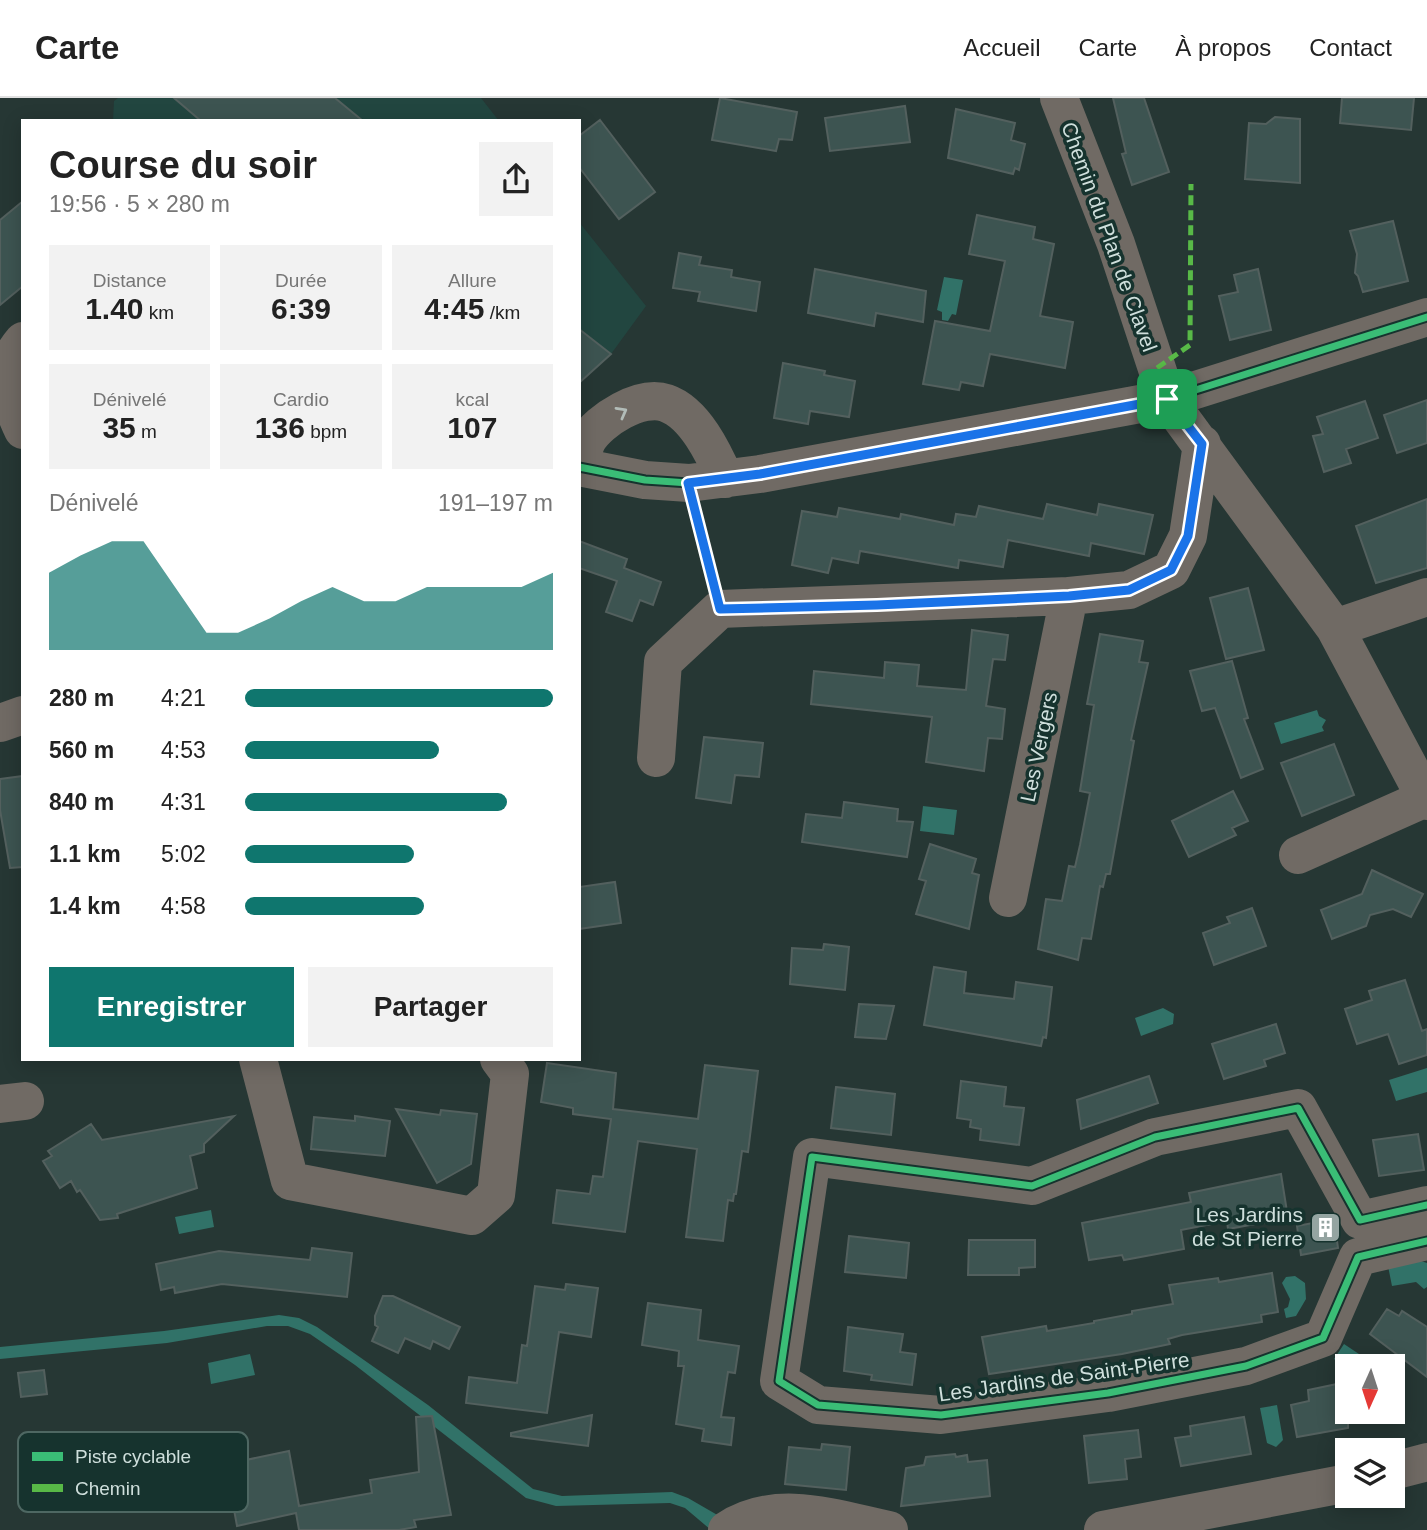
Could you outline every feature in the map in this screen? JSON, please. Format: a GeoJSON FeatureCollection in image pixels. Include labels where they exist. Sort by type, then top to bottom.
{"type":"FeatureCollection","features":[{"type":"Feature","properties":{"kind":"street","name":"Chemin du Plan de Clavel"},"geometry":{"type":"LineString","coordinates":[[1059,98],[1115,244],[1167,399],[1335,628],[1426,799]]}},
{"type":"Feature","properties":{"kind":"street"},"geometry":{"type":"LineString","coordinates":[[581,467],[645,480],[707,481],[1167,399],[1427,317]]}},
{"type":"Feature","properties":{"kind":"street"},"geometry":{"type":"LineString","coordinates":[[21,342],[11,350],[2,372],[6,395],[21,426]]}},
{"type":"Feature","properties":{"kind":"street"},"geometry":{"type":"LineString","coordinates":[[581,457],[588,439],[620,411],[645,402],[666,403],[697,428],[713,450],[707,481]]}},
{"type":"Feature","properties":{"kind":"street"},"geometry":{"type":"LineString","coordinates":[[656,758],[663,662],[720,609],[1069,596],[1129,590],[1171,570],[1188,536],[1202,444]]}},
{"type":"Feature","properties":{"kind":"street","name":"Les Vergers"},"geometry":{"type":"LineString","coordinates":[[1008,898],[1069,596]]}},
{"type":"Feature","properties":{"kind":"street"},"geometry":{"type":"LineString","coordinates":[[1335,628],[1427,597]]}},
{"type":"Feature","properties":{"kind":"street"},"geometry":{"type":"LineString","coordinates":[[0,723],[21,716]]}},
{"type":"Feature","properties":{"kind":"street"},"geometry":{"type":"LineString","coordinates":[[1298,855],[1426,799]]}},
{"type":"Feature","properties":{"kind":"street"},"geometry":{"type":"LineString","coordinates":[[259,1061],[290,1181],[472,1216],[496,1195],[510,1074],[500,1061]]}},
{"type":"Feature","properties":{"kind":"street","name":"Les Jardins de Saint-Pierre"},"geometry":{"type":"LineString","coordinates":[[1298,1108],[1359,1238],[1323,1338],[1246,1366],[1108,1392],[941,1415],[818,1405],[779,1381],[812,1157],[1032,1186],[1155,1137],[1298,1108]]}},
{"type":"Feature","properties":{"kind":"street"},"geometry":{"type":"LineString","coordinates":[[1359,1238],[1427,1205]]}},
{"type":"Feature","properties":{"kind":"street"},"geometry":{"type":"LineString","coordinates":[[1359,1238],[1427,1241]]}},
{"type":"Feature","properties":{"kind":"street"},"geometry":{"type":"LineString","coordinates":[[1405,1468],[1427,1462]]}},
{"type":"Feature","properties":{"kind":"street"},"geometry":{"type":"LineString","coordinates":[[1102,1530],[1335,1485]]}},
{"type":"Feature","properties":{"kind":"street"},"geometry":{"type":"LineString","coordinates":[[734,1525],[793,1511],[889,1530]]}},
{"type":"Feature","properties":{"kind":"path"},"geometry":{"type":"LineString","coordinates":[[707,481],[720,609]]}},
{"type":"Feature","properties":{"kind":"shaded area"},"geometry":{"type":"Polygon","coordinates":[[[118,98],[481,98],[497,119],[113,119],[114,101],[118,98]]]}},
{"type":"Feature","properties":{"kind":"shaded area"},"geometry":{"type":"Polygon","coordinates":[[[581,225],[646,306],[611,354],[581,379],[581,225]]]}},
{"type":"Feature","properties":{"kind":"shaded area"},"geometry":{"type":"Polygon","coordinates":[[[944,277],[963,280],[956,315],[952,314],[948,321],[942,320],[942,312],[937,310],[944,277]]]}},
{"type":"Feature","properties":{"kind":"shaded area"},"geometry":{"type":"Polygon","coordinates":[[[1317,710],[1319,716],[1326,720],[1322,727],[1324,731],[1281,744],[1274,723],[1317,710]]]}},
{"type":"Feature","properties":{"kind":"shaded area"},"geometry":{"type":"Polygon","coordinates":[[[923,806],[957,810],[954,835],[920,831],[923,806]]]}},
{"type":"Feature","properties":{"kind":"shaded area"},"geometry":{"type":"Polygon","coordinates":[[[1163,1008],[1174,1014],[1173,1024],[1141,1036],[1135,1018],[1163,1008]]]}},
{"type":"Feature","properties":{"kind":"shaded area"},"geometry":{"type":"Polygon","coordinates":[[[1427,1068],[1427,1092],[1396,1101],[1389,1080],[1427,1068]]]}},
{"type":"Feature","properties":{"kind":"shaded area"},"geometry":{"type":"Polygon","coordinates":[[[211,1210],[214,1227],[179,1234],[175,1217],[211,1210]]]}},
{"type":"Feature","properties":{"kind":"shaded area"},"geometry":{"type":"Polygon","coordinates":[[[1421,1261],[1427,1263],[1427,1287],[1424,1289],[1416,1282],[1392,1286],[1388,1266],[1421,1261]]]}},
{"type":"Feature","properties":{"kind":"shaded area"},"geometry":{"type":"Polygon","coordinates":[[[1295,1276],[1305,1283],[1306,1299],[1296,1316],[1286,1318],[1284,1309],[1288,1307],[1290,1299],[1282,1283],[1286,1277],[1295,1276]]]}},
{"type":"Feature","properties":{"kind":"shaded area"},"geometry":{"type":"Polygon","coordinates":[[[279,1315],[299,1318],[317,1327],[428,1405],[533,1489],[562,1496],[672,1492],[726,1520],[711,1530],[685,1508],[670,1503],[556,1506],[526,1498],[355,1365],[310,1334],[288,1326],[267,1326],[167,1343],[0,1359],[0,1347],[164,1331],[279,1315]]]}},
{"type":"Feature","properties":{"kind":"shaded area"},"geometry":{"type":"Polygon","coordinates":[[[1344,1344],[1359,1354],[1337,1354],[1344,1344]]]}},
{"type":"Feature","properties":{"kind":"shaded area"},"geometry":{"type":"Polygon","coordinates":[[[250,1354],[255,1375],[211,1384],[208,1363],[250,1354]]]}},
{"type":"Feature","properties":{"kind":"shaded area"},"geometry":{"type":"Polygon","coordinates":[[[1277,1405],[1283,1440],[1276,1447],[1267,1443],[1260,1408],[1277,1405]]]}},
{"type":"Feature","properties":{"kind":"building"},"geometry":{"type":"Polygon","coordinates":[[[174,98],[335,98],[361,119],[199,119],[174,98]]]}},
{"type":"Feature","properties":{"kind":"building"},"geometry":{"type":"Polygon","coordinates":[[[720,98],[797,112],[792,140],[779,139],[776,151],[712,140],[720,98]]]}},
{"type":"Feature","properties":{"kind":"building"},"geometry":{"type":"Polygon","coordinates":[[[1113,98],[1144,98],[1169,172],[1132,185],[1122,154],[1126,153],[1113,98]]]}},
{"type":"Feature","properties":{"kind":"building"},"geometry":{"type":"Polygon","coordinates":[[[1342,98],[1414,98],[1411,130],[1340,123],[1342,98]]]}},
{"type":"Feature","properties":{"kind":"building"},"geometry":{"type":"Polygon","coordinates":[[[905,106],[910,142],[830,151],[825,118],[905,106]]]}},
{"type":"Feature","properties":{"kind":"building"},"geometry":{"type":"Polygon","coordinates":[[[956,109],[1015,123],[1011,140],[1025,144],[1019,170],[1015,168],[1013,174],[948,158],[956,109]]]}},
{"type":"Feature","properties":{"kind":"building"},"geometry":{"type":"Polygon","coordinates":[[[1275,117],[1300,119],[1300,183],[1245,179],[1249,123],[1266,124],[1275,117]]]}},
{"type":"Feature","properties":{"kind":"building"},"geometry":{"type":"Polygon","coordinates":[[[600,120],[655,192],[619,219],[581,170],[581,134],[600,120]]]}},
{"type":"Feature","properties":{"kind":"building"},"geometry":{"type":"Polygon","coordinates":[[[21,203],[21,288],[0,305],[0,220],[21,203]]]}},
{"type":"Feature","properties":{"kind":"building"},"geometry":{"type":"Polygon","coordinates":[[[977,215],[1035,227],[1033,239],[1054,244],[1040,316],[1073,322],[1065,368],[990,354],[983,386],[961,382],[959,390],[923,384],[935,321],[990,331],[1005,261],[969,254],[977,215]]]}},
{"type":"Feature","properties":{"kind":"building"},"geometry":{"type":"Polygon","coordinates":[[[1393,221],[1408,281],[1363,292],[1355,273],[1357,254],[1350,231],[1393,221]]]}},
{"type":"Feature","properties":{"kind":"building"},"geometry":{"type":"Polygon","coordinates":[[[679,253],[701,257],[699,265],[732,270],[731,277],[760,282],[756,311],[698,301],[700,292],[673,288],[679,253]]]}},
{"type":"Feature","properties":{"kind":"building"},"geometry":{"type":"Polygon","coordinates":[[[815,269],[926,291],[923,322],[876,313],[874,326],[808,313],[815,269]]]}},
{"type":"Feature","properties":{"kind":"building"},"geometry":{"type":"Polygon","coordinates":[[[1258,269],[1271,330],[1230,340],[1219,296],[1238,292],[1234,275],[1258,269]]]}},
{"type":"Feature","properties":{"kind":"building"},"geometry":{"type":"Polygon","coordinates":[[[581,331],[611,354],[581,381],[581,331]]]}},
{"type":"Feature","properties":{"kind":"building"},"geometry":{"type":"Polygon","coordinates":[[[783,363],[825,371],[824,375],[855,381],[849,417],[810,411],[808,424],[774,418],[783,363]]]}},
{"type":"Feature","properties":{"kind":"building"},"geometry":{"type":"Polygon","coordinates":[[[1427,400],[1427,443],[1397,453],[1384,415],[1427,400]]]}},
{"type":"Feature","properties":{"kind":"building"},"geometry":{"type":"Polygon","coordinates":[[[1365,401],[1378,438],[1346,449],[1351,463],[1324,472],[1313,436],[1323,434],[1317,417],[1365,401]]]}},
{"type":"Feature","properties":{"kind":"building"},"geometry":{"type":"Polygon","coordinates":[[[1427,499],[1427,568],[1376,583],[1356,526],[1427,499]]]}},
{"type":"Feature","properties":{"kind":"building"},"geometry":{"type":"Polygon","coordinates":[[[1047,504],[1097,515],[1099,504],[1153,515],[1144,554],[1091,543],[1089,556],[1008,540],[1003,567],[959,560],[958,568],[860,551],[858,563],[832,558],[828,573],[792,565],[802,511],[837,517],[839,508],[900,519],[901,514],[954,525],[956,514],[976,517],[979,506],[1043,519],[1047,504]]]}},
{"type":"Feature","properties":{"kind":"building"},"geometry":{"type":"Polygon","coordinates":[[[581,542],[627,559],[624,568],[661,582],[653,605],[640,600],[632,621],[606,612],[617,581],[581,569],[581,542]]]}},
{"type":"Feature","properties":{"kind":"building"},"geometry":{"type":"Polygon","coordinates":[[[1248,588],[1264,650],[1226,659],[1210,598],[1248,588]]]}},
{"type":"Feature","properties":{"kind":"building"},"geometry":{"type":"Polygon","coordinates":[[[972,630],[1008,635],[1005,660],[993,659],[986,706],[1005,709],[1002,739],[988,738],[984,771],[926,762],[932,717],[811,704],[814,671],[884,678],[885,662],[919,665],[917,686],[966,690],[972,630]]]}},
{"type":"Feature","properties":{"kind":"building"},"geometry":{"type":"Polygon","coordinates":[[[1100,634],[1143,641],[1139,662],[1148,663],[1131,740],[1134,741],[1110,874],[1106,874],[1103,887],[1100,886],[1091,939],[1082,938],[1078,960],[1038,949],[1046,899],[1062,901],[1069,866],[1075,867],[1080,845],[1090,793],[1080,791],[1094,705],[1087,704],[1100,634]]]}},
{"type":"Feature","properties":{"kind":"building"},"geometry":{"type":"Polygon","coordinates":[[[1232,661],[1248,718],[1244,719],[1263,769],[1241,778],[1215,708],[1202,711],[1190,671],[1232,661]]]}},
{"type":"Feature","properties":{"kind":"building"},"geometry":{"type":"Polygon","coordinates":[[[704,737],[763,743],[759,777],[735,775],[731,803],[696,798],[704,737]]]}},
{"type":"Feature","properties":{"kind":"building"},"geometry":{"type":"Polygon","coordinates":[[[1334,744],[1354,795],[1302,816],[1281,763],[1334,744]]]}},
{"type":"Feature","properties":{"kind":"building"},"geometry":{"type":"Polygon","coordinates":[[[21,776],[21,867],[10,868],[0,810],[0,779],[21,776]]]}},
{"type":"Feature","properties":{"kind":"building"},"geometry":{"type":"Polygon","coordinates":[[[1233,791],[1248,821],[1232,828],[1236,835],[1189,857],[1172,821],[1233,791]]]}},
{"type":"Feature","properties":{"kind":"building"},"geometry":{"type":"Polygon","coordinates":[[[844,802],[898,809],[897,821],[913,822],[907,857],[802,842],[806,814],[842,818],[844,802]]]}},
{"type":"Feature","properties":{"kind":"building"},"geometry":{"type":"Polygon","coordinates":[[[930,844],[976,859],[972,873],[979,875],[969,929],[916,914],[926,881],[919,879],[930,844]]]}},
{"type":"Feature","properties":{"kind":"building"},"geometry":{"type":"Polygon","coordinates":[[[1372,870],[1423,894],[1411,917],[1393,909],[1370,915],[1366,926],[1332,939],[1321,910],[1362,894],[1372,870]]]}},
{"type":"Feature","properties":{"kind":"building"},"geometry":{"type":"Polygon","coordinates":[[[615,882],[621,923],[581,929],[581,887],[615,882]]]}},
{"type":"Feature","properties":{"kind":"building"},"geometry":{"type":"Polygon","coordinates":[[[1252,908],[1266,946],[1214,965],[1203,933],[1230,923],[1227,917],[1252,908]]]}},
{"type":"Feature","properties":{"kind":"building"},"geometry":{"type":"Polygon","coordinates":[[[824,944],[849,947],[845,990],[790,984],[792,948],[823,950],[824,944]]]}},
{"type":"Feature","properties":{"kind":"building"},"geometry":{"type":"Polygon","coordinates":[[[934,967],[966,972],[964,993],[1014,999],[1016,982],[1052,987],[1046,1038],[1043,1037],[1041,1046],[924,1025],[934,967]]]}},
{"type":"Feature","properties":{"kind":"building"},"geometry":{"type":"Polygon","coordinates":[[[1405,980],[1422,1031],[1427,1029],[1427,1055],[1399,1064],[1388,1034],[1357,1044],[1345,1009],[1372,1000],[1369,991],[1405,980]]]}},
{"type":"Feature","properties":{"kind":"building"},"geometry":{"type":"Polygon","coordinates":[[[859,1004],[894,1006],[886,1039],[855,1037],[859,1004]]]}},
{"type":"Feature","properties":{"kind":"building"},"geometry":{"type":"Polygon","coordinates":[[[1276,1024],[1285,1053],[1264,1060],[1266,1066],[1224,1079],[1212,1044],[1276,1024]]]}},
{"type":"Feature","properties":{"kind":"building"},"geometry":{"type":"Polygon","coordinates":[[[547,1063],[616,1073],[613,1109],[698,1119],[705,1065],[758,1071],[748,1152],[742,1151],[736,1194],[733,1201],[728,1200],[723,1241],[686,1237],[697,1149],[638,1141],[625,1232],[553,1223],[557,1190],[590,1194],[593,1176],[603,1177],[611,1119],[573,1114],[573,1108],[541,1102],[547,1063]]]}},
{"type":"Feature","properties":{"kind":"building"},"geometry":{"type":"Polygon","coordinates":[[[1149,1076],[1158,1103],[1081,1129],[1077,1100],[1149,1076]]]}},
{"type":"Feature","properties":{"kind":"building"},"geometry":{"type":"Polygon","coordinates":[[[961,1081],[1006,1087],[1004,1106],[1024,1108],[1019,1145],[980,1140],[981,1129],[970,1127],[971,1120],[957,1118],[961,1081]]]}},
{"type":"Feature","properties":{"kind":"building"},"geometry":{"type":"Polygon","coordinates":[[[836,1087],[895,1094],[891,1135],[831,1128],[836,1087]]]}},
{"type":"Feature","properties":{"kind":"building"},"geometry":{"type":"Polygon","coordinates":[[[396,1109],[440,1115],[441,1110],[477,1114],[471,1164],[437,1183],[396,1109]]]}},
{"type":"Feature","properties":{"kind":"building"},"geometry":{"type":"Polygon","coordinates":[[[234,1116],[204,1144],[204,1152],[190,1156],[197,1188],[117,1214],[118,1218],[100,1220],[71,1181],[60,1188],[43,1161],[52,1156],[48,1151],[91,1124],[102,1140],[234,1116]]]}},
{"type":"Feature","properties":{"kind":"building"},"geometry":{"type":"Polygon","coordinates":[[[355,1116],[390,1121],[385,1156],[311,1149],[314,1117],[355,1121],[355,1116]]]}},
{"type":"Feature","properties":{"kind":"building"},"geometry":{"type":"Polygon","coordinates":[[[1418,1134],[1424,1170],[1379,1176],[1373,1140],[1418,1134]]]}},
{"type":"Feature","properties":{"kind":"building"},"geometry":{"type":"Polygon","coordinates":[[[1281,1174],[1288,1218],[1228,1229],[1227,1221],[1181,1230],[1184,1249],[1124,1260],[1122,1255],[1089,1260],[1082,1223],[1191,1202],[1189,1193],[1281,1174]]]}},
{"type":"Feature","properties":{"kind":"building"},"geometry":{"type":"Polygon","coordinates":[[[1334,1219],[1338,1248],[1301,1255],[1297,1226],[1334,1219]]]}},
{"type":"Feature","properties":{"kind":"building"},"geometry":{"type":"Polygon","coordinates":[[[849,1236],[909,1243],[906,1278],[845,1272],[849,1236]]]}},
{"type":"Feature","properties":{"kind":"building"},"geometry":{"type":"Polygon","coordinates":[[[969,1240],[1035,1240],[1035,1267],[1019,1268],[1019,1275],[968,1275],[969,1240]]]}},
{"type":"Feature","properties":{"kind":"building"},"geometry":{"type":"Polygon","coordinates":[[[312,1248],[352,1253],[347,1297],[222,1284],[175,1293],[174,1287],[161,1290],[156,1264],[219,1251],[310,1260],[312,1248]]]}},
{"type":"Feature","properties":{"kind":"building"},"geometry":{"type":"Polygon","coordinates":[[[1272,1273],[1278,1312],[1261,1315],[1262,1322],[1182,1335],[1168,1339],[1170,1344],[1122,1354],[989,1374],[982,1337],[1046,1326],[1047,1331],[1094,1323],[1132,1314],[1132,1311],[1173,1304],[1169,1285],[1218,1278],[1219,1282],[1272,1273]]]}},
{"type":"Feature","properties":{"kind":"building"},"geometry":{"type":"Polygon","coordinates":[[[566,1284],[598,1288],[591,1337],[559,1332],[547,1413],[466,1403],[469,1377],[517,1383],[522,1345],[527,1346],[535,1286],[565,1290],[566,1284]]]}},
{"type":"Feature","properties":{"kind":"building"},"geometry":{"type":"Polygon","coordinates":[[[383,1296],[393,1296],[460,1327],[449,1349],[433,1341],[430,1349],[405,1338],[398,1353],[372,1341],[378,1327],[375,1325],[375,1316],[383,1296]]]}},
{"type":"Feature","properties":{"kind":"building"},"geometry":{"type":"Polygon","coordinates":[[[648,1303],[701,1310],[698,1340],[739,1346],[735,1373],[728,1372],[721,1417],[734,1418],[731,1445],[702,1441],[704,1429],[676,1424],[684,1366],[678,1366],[679,1351],[642,1345],[648,1303]]]}},
{"type":"Feature","properties":{"kind":"building"},"geometry":{"type":"Polygon","coordinates":[[[1387,1309],[1399,1316],[1402,1311],[1427,1327],[1427,1377],[1405,1360],[1405,1354],[1397,1354],[1370,1334],[1387,1309]]]}},
{"type":"Feature","properties":{"kind":"building"},"geometry":{"type":"Polygon","coordinates":[[[848,1327],[903,1334],[900,1352],[916,1354],[912,1385],[871,1380],[872,1375],[844,1371],[848,1327]]]}},
{"type":"Feature","properties":{"kind":"building"},"geometry":{"type":"Polygon","coordinates":[[[44,1370],[47,1394],[21,1397],[18,1373],[44,1370]]]}},
{"type":"Feature","properties":{"kind":"building"},"geometry":{"type":"Polygon","coordinates":[[[1335,1384],[1335,1424],[1348,1424],[1348,1428],[1297,1437],[1291,1405],[1309,1401],[1308,1390],[1335,1384]]]}},
{"type":"Feature","properties":{"kind":"building"},"geometry":{"type":"Polygon","coordinates":[[[592,1415],[588,1446],[511,1436],[511,1433],[592,1415]]]}},
{"type":"Feature","properties":{"kind":"building"},"geometry":{"type":"Polygon","coordinates":[[[432,1416],[451,1515],[414,1520],[416,1527],[399,1530],[299,1530],[296,1513],[237,1526],[234,1512],[248,1512],[248,1460],[289,1451],[299,1506],[372,1493],[370,1480],[419,1472],[416,1417],[432,1416]]]}},
{"type":"Feature","properties":{"kind":"building"},"geometry":{"type":"Polygon","coordinates":[[[1244,1417],[1251,1454],[1181,1466],[1175,1438],[1191,1436],[1190,1426],[1244,1417]]]}},
{"type":"Feature","properties":{"kind":"building"},"geometry":{"type":"Polygon","coordinates":[[[1138,1430],[1141,1457],[1125,1459],[1127,1479],[1089,1483],[1084,1436],[1138,1430]]]}},
{"type":"Feature","properties":{"kind":"building"},"geometry":{"type":"Polygon","coordinates":[[[822,1444],[850,1447],[846,1490],[785,1484],[789,1447],[821,1450],[822,1444]]]}},
{"type":"Feature","properties":{"kind":"building"},"geometry":{"type":"Polygon","coordinates":[[[955,1454],[956,1457],[967,1455],[968,1462],[987,1460],[990,1496],[901,1506],[906,1468],[924,1465],[926,1457],[955,1454]]]}},
{"type":"Feature","properties":{"kind":"marked path"},"geometry":{"type":"LineString","coordinates":[[1157,368],[1190,345],[1191,184]]}},
{"type":"Feature","properties":{"kind":"cycle path"},"geometry":{"type":"LineString","coordinates":[[581,467],[645,480],[689,483],[760,474],[1167,399],[1427,317]]}},
{"type":"Feature","properties":{"kind":"cycle path"},"geometry":{"type":"LineString","coordinates":[[1427,1205],[1360,1220],[1298,1108],[1155,1137],[1032,1186],[812,1157],[779,1381],[818,1405],[941,1415],[1108,1393],[1246,1366],[1323,1338],[1358,1257],[1427,1241]]}},
{"type":"Feature","properties":{"kind":"place","name":"Les Jardins de St Pierre"},"geometry":{"type":"Point","coordinates":[1326,1227]}},
{"type":"Feature","properties":{"kind":"route"},"geometry":{"type":"LineString","coordinates":[[1167,399],[1202,444],[1188,536],[1171,570],[1129,590],[1069,596],[877,605],[720,609],[688,483],[760,474],[1167,399]]}}]}
